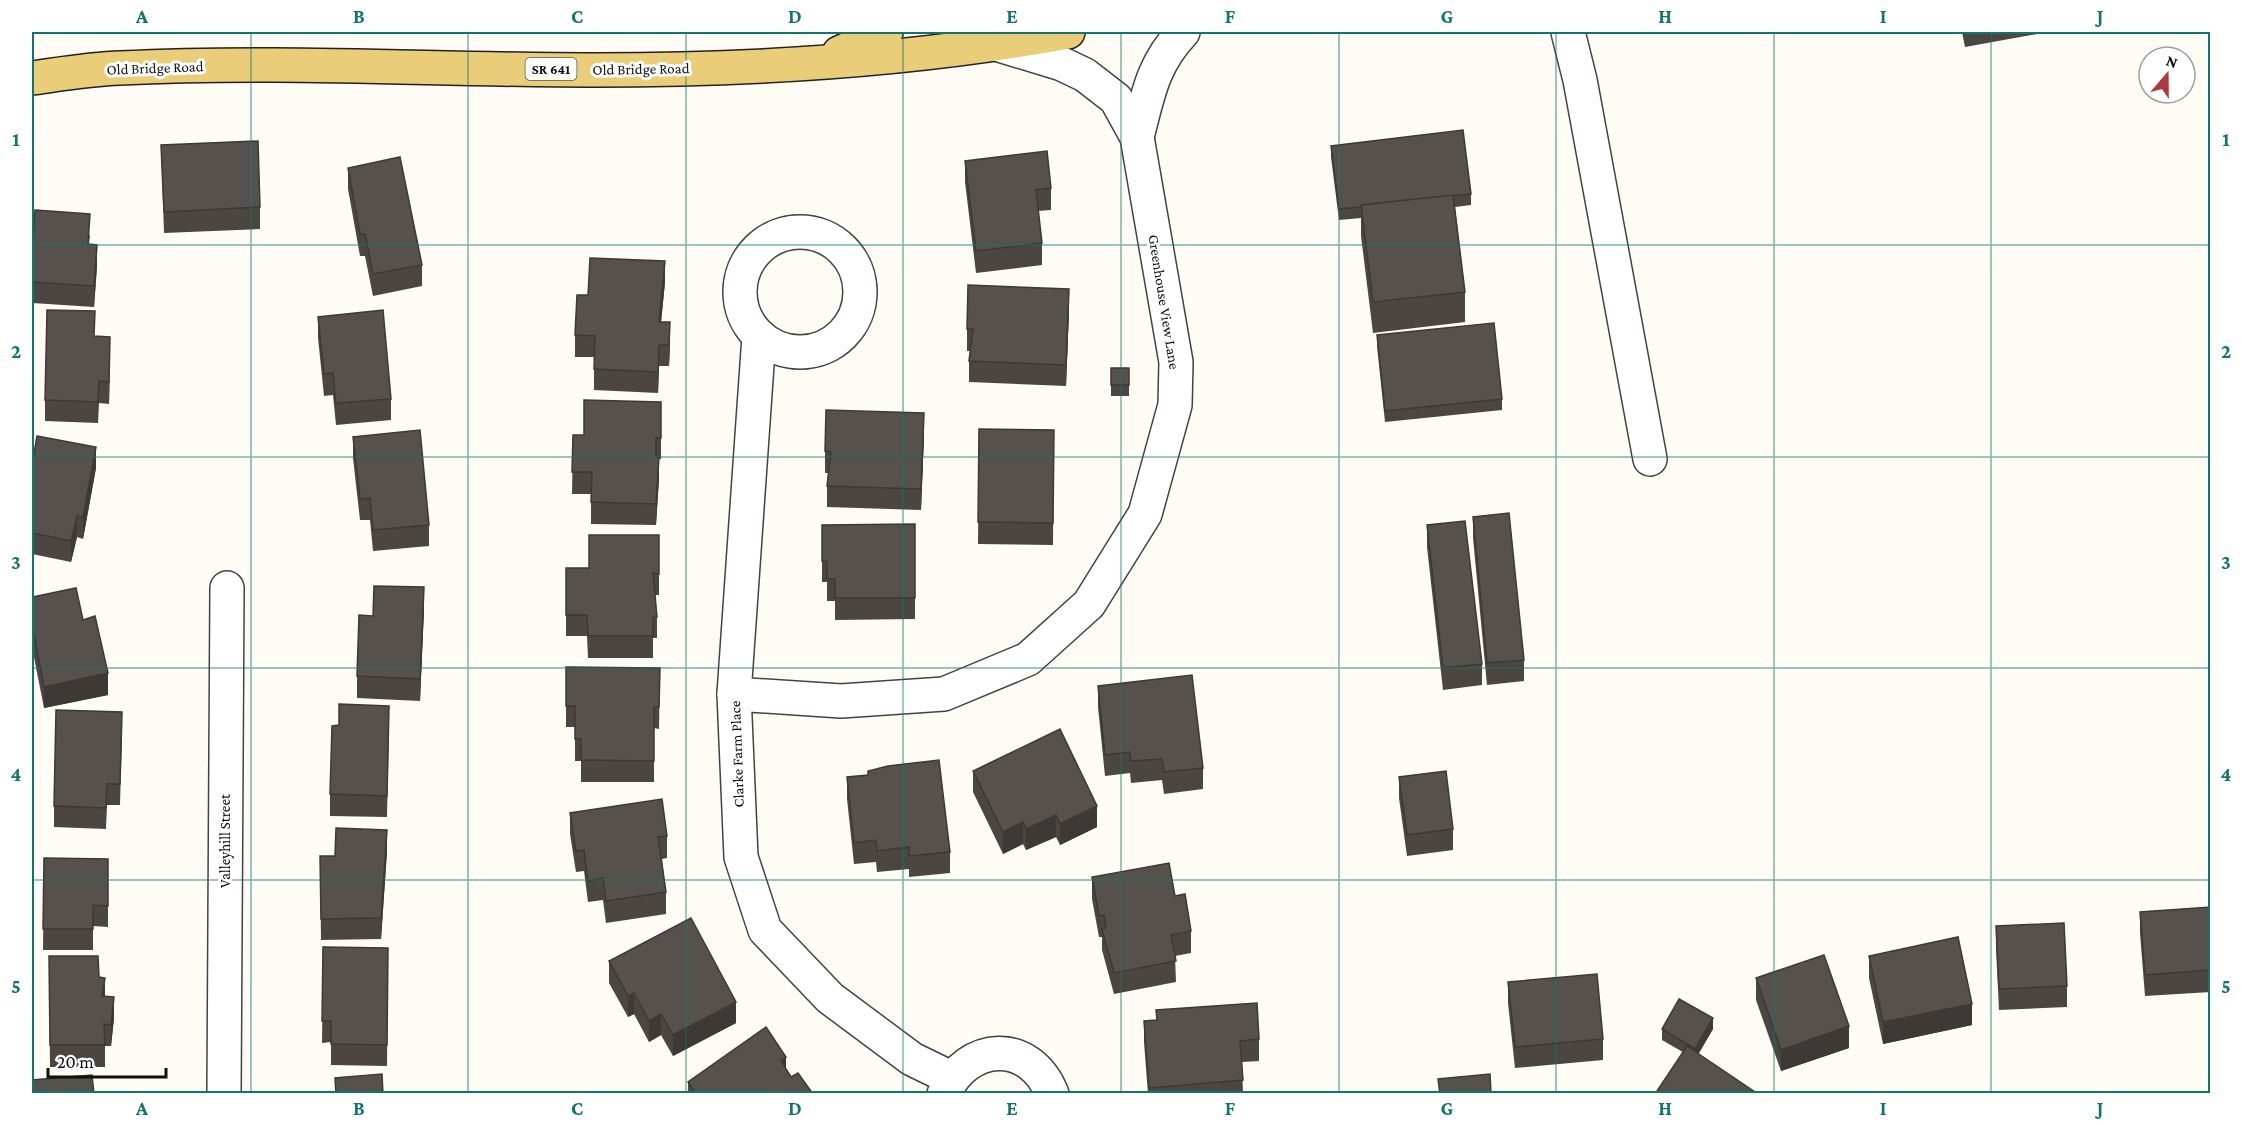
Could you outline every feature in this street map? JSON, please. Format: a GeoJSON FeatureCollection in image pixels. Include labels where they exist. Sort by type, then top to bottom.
{"type":"FeatureCollection","features":[{"type":"Feature","properties":{"kind":"main road"},"geometry":{"type":"LineString","coordinates":[[815,63],[886,32]]}},
{"type":"Feature","properties":{"kind":"main road","name":"Old Bridge Road"},"geometry":{"type":"LineString","coordinates":[[32,78],[130,68],[278,66],[594,70],[745,68],[996,44],[1068,32]]}},
{"type":"Feature","properties":{"kind":"street","name":"Greenhouse View Lane"},"geometry":{"type":"LineString","coordinates":[[1137,137],[1151,80],[1160,60],[1182,32]]}},
{"type":"Feature","properties":{"kind":"street"},"geometry":{"type":"LineString","coordinates":[[1568,32],[1580,80],[1650,459]]}},
{"type":"Feature","properties":{"kind":"street","name":"Greenhouse View Lane"},"geometry":{"type":"LineString","coordinates":[[734,694],[841,701],[944,694],[1028,659],[1089,603],[1145,514],[1175,405],[1176,362],[1137,137],[1116,99],[1085,75],[1062,64],[996,44]]}},
{"type":"Feature","properties":{"kind":"street","name":"Clarke Farm Place"},"geometry":{"type":"LineString","coordinates":[[759,336],[734,694],[741,856],[765,930],[830,998],[947,1086],[964,1065],[981,1056],[999,1053],[1018,1057],[1035,1066],[1047,1081],[1052,1094]]}},
{"type":"Feature","properties":{"kind":"street","name":"Valleyhill Street"},"geometry":{"type":"LineString","coordinates":[[224,1094],[227,588]]}},
{"type":"Feature","properties":{"kind":"building"},"geometry":{"type":"Polygon","coordinates":[[[1463,130],[1471,194],[1339,209],[1331,146],[1463,130]]]}},
{"type":"Feature","properties":{"kind":"building"},"geometry":{"type":"Polygon","coordinates":[[[258,141],[260,207],[164,212],[161,145],[258,141]]]}},
{"type":"Feature","properties":{"kind":"building"},"geometry":{"type":"Polygon","coordinates":[[[1047,151],[1051,188],[1036,190],[1042,243],[976,251],[965,161],[1047,151]]]}},
{"type":"Feature","properties":{"kind":"building"},"geometry":{"type":"Polygon","coordinates":[[[400,157],[422,265],[373,274],[365,234],[360,234],[348,168],[400,157]]]}},
{"type":"Feature","properties":{"kind":"building"},"geometry":{"type":"Polygon","coordinates":[[[1453,195],[1465,292],[1373,302],[1361,205],[1453,195]]]}},
{"type":"Feature","properties":{"kind":"building"},"geometry":{"type":"Polygon","coordinates":[[[35,210],[90,214],[88,244],[97,245],[94,286],[32,282],[35,210]]]}},
{"type":"Feature","properties":{"kind":"building"},"geometry":{"type":"Polygon","coordinates":[[[590,258],[665,261],[659,322],[670,322],[669,345],[659,345],[658,372],[594,369],[595,336],[575,335],[577,295],[588,295],[590,258]]]}},
{"type":"Feature","properties":{"kind":"building"},"geometry":{"type":"Polygon","coordinates":[[[968,285],[1069,289],[1066,365],[969,361],[973,329],[967,329],[968,285]]]}},
{"type":"Feature","properties":{"kind":"building"},"geometry":{"type":"Polygon","coordinates":[[[47,310],[95,311],[94,336],[110,337],[109,382],[99,381],[98,402],[45,400],[47,310]]]}},
{"type":"Feature","properties":{"kind":"building"},"geometry":{"type":"Polygon","coordinates":[[[383,310],[391,399],[336,403],[333,373],[324,374],[318,317],[383,310]]]}},
{"type":"Feature","properties":{"kind":"building"},"geometry":{"type":"Polygon","coordinates":[[[1494,323],[1502,399],[1385,411],[1377,335],[1494,323]]]}},
{"type":"Feature","properties":{"kind":"building"},"geometry":{"type":"Polygon","coordinates":[[[1111,368],[1129,368],[1129,385],[1111,385],[1111,368]]]}},
{"type":"Feature","properties":{"kind":"building"},"geometry":{"type":"Polygon","coordinates":[[[584,400],[661,402],[661,438],[656,438],[656,457],[659,457],[656,504],[591,502],[592,472],[572,472],[573,435],[584,435],[584,400]]]}},
{"type":"Feature","properties":{"kind":"building"},"geometry":{"type":"Polygon","coordinates":[[[826,410],[924,413],[921,489],[827,486],[831,452],[825,451],[826,410]]]}},
{"type":"Feature","properties":{"kind":"building"},"geometry":{"type":"Polygon","coordinates":[[[979,429],[1054,430],[1053,523],[978,522],[979,429]]]}},
{"type":"Feature","properties":{"kind":"building"},"geometry":{"type":"Polygon","coordinates":[[[420,430],[429,525],[373,530],[370,498],[360,499],[353,437],[420,430]]]}},
{"type":"Feature","properties":{"kind":"building"},"geometry":{"type":"Polygon","coordinates":[[[37,436],[96,447],[83,517],[77,516],[71,541],[32,533],[32,465],[37,436]]]}},
{"type":"Feature","properties":{"kind":"building"},"geometry":{"type":"Polygon","coordinates":[[[1509,513],[1524,660],[1487,663],[1473,517],[1509,513]]]}},
{"type":"Feature","properties":{"kind":"building"},"geometry":{"type":"Polygon","coordinates":[[[1465,521],[1482,664],[1443,668],[1427,525],[1465,521]]]}},
{"type":"Feature","properties":{"kind":"building"},"geometry":{"type":"Polygon","coordinates":[[[915,524],[915,598],[835,598],[835,579],[827,579],[827,561],[822,561],[822,525],[915,524]]]}},
{"type":"Feature","properties":{"kind":"building"},"geometry":{"type":"Polygon","coordinates":[[[589,535],[659,535],[659,574],[653,573],[657,617],[653,617],[653,636],[588,636],[587,615],[566,615],[566,568],[589,568],[589,535]]]}},
{"type":"Feature","properties":{"kind":"building"},"geometry":{"type":"Polygon","coordinates":[[[374,586],[424,587],[420,679],[357,676],[359,615],[373,616],[374,586]]]}},
{"type":"Feature","properties":{"kind":"building"},"geometry":{"type":"Polygon","coordinates":[[[76,588],[83,620],[95,616],[108,673],[44,687],[32,625],[32,597],[76,588]]]}},
{"type":"Feature","properties":{"kind":"building"},"geometry":{"type":"Polygon","coordinates":[[[566,667],[660,668],[659,707],[654,707],[654,761],[581,760],[581,739],[575,739],[575,706],[566,706],[566,667]]]}},
{"type":"Feature","properties":{"kind":"building"},"geometry":{"type":"Polygon","coordinates":[[[1192,675],[1203,768],[1164,772],[1162,759],[1131,761],[1130,752],[1105,755],[1098,686],[1192,675]]]}},
{"type":"Feature","properties":{"kind":"building"},"geometry":{"type":"Polygon","coordinates":[[[339,704],[389,706],[387,796],[330,794],[332,726],[339,725],[339,704]]]}},
{"type":"Feature","properties":{"kind":"building"},"geometry":{"type":"Polygon","coordinates":[[[56,710],[122,712],[120,784],[107,784],[106,808],[54,806],[56,710]]]}},
{"type":"Feature","properties":{"kind":"building"},"geometry":{"type":"Polygon","coordinates":[[[1060,729],[1097,806],[1060,824],[1056,815],[1026,829],[1023,822],[1003,832],[973,771],[1060,729]]]}},
{"type":"Feature","properties":{"kind":"building"},"geometry":{"type":"Polygon","coordinates":[[[939,760],[950,852],[909,856],[909,847],[877,851],[876,840],[854,843],[847,777],[868,775],[868,771],[888,766],[939,760]]]}},
{"type":"Feature","properties":{"kind":"building"},"geometry":{"type":"Polygon","coordinates":[[[1446,771],[1453,829],[1407,835],[1399,777],[1446,771]]]}},
{"type":"Feature","properties":{"kind":"building"},"geometry":{"type":"Polygon","coordinates":[[[662,799],[667,836],[658,837],[666,892],[606,901],[603,878],[588,881],[584,850],[576,851],[570,813],[662,799]]]}},
{"type":"Feature","properties":{"kind":"building"},"geometry":{"type":"Polygon","coordinates":[[[336,828],[387,830],[381,918],[321,919],[320,856],[335,856],[336,828]]]}},
{"type":"Feature","properties":{"kind":"building"},"geometry":{"type":"Polygon","coordinates":[[[44,858],[108,859],[108,906],[93,905],[93,929],[43,929],[44,858]]]}},
{"type":"Feature","properties":{"kind":"building"},"geometry":{"type":"Polygon","coordinates":[[[1169,863],[1175,896],[1185,894],[1191,931],[1171,935],[1176,961],[1114,973],[1102,929],[1106,928],[1104,915],[1099,916],[1092,877],[1169,863]]]}},
{"type":"Feature","properties":{"kind":"building"},"geometry":{"type":"Polygon","coordinates":[[[2211,907],[2211,970],[2145,975],[2140,912],[2211,907]]]}},
{"type":"Feature","properties":{"kind":"building"},"geometry":{"type":"Polygon","coordinates":[[[691,918],[736,1002],[673,1035],[661,1014],[649,1021],[634,993],[628,996],[609,961],[691,918]]]}},
{"type":"Feature","properties":{"kind":"building"},"geometry":{"type":"Polygon","coordinates":[[[2064,923],[2067,986],[1999,989],[1996,926],[2064,923]]]}},
{"type":"Feature","properties":{"kind":"building"},"geometry":{"type":"Polygon","coordinates":[[[1958,937],[1972,1004],[1883,1022],[1869,956],[1958,937]]]}},
{"type":"Feature","properties":{"kind":"building"},"geometry":{"type":"Polygon","coordinates":[[[323,947],[388,948],[387,1045],[331,1044],[331,1021],[322,1021],[323,947]]]}},
{"type":"Feature","properties":{"kind":"building"},"geometry":{"type":"Polygon","coordinates":[[[1824,955],[1849,1026],[1781,1050],[1756,978],[1824,955]]]}},
{"type":"Feature","properties":{"kind":"building"},"geometry":{"type":"Polygon","coordinates":[[[49,956],[98,956],[99,977],[105,978],[102,996],[114,997],[111,1025],[104,1024],[105,1045],[50,1045],[49,956]]]}},
{"type":"Feature","properties":{"kind":"building"},"geometry":{"type":"Polygon","coordinates":[[[1597,974],[1603,1039],[1515,1047],[1508,982],[1597,974]]]}},
{"type":"Feature","properties":{"kind":"building"},"geometry":{"type":"Polygon","coordinates":[[[1679,999],[1713,1018],[1695,1049],[1662,1029],[1679,999]]]}},
{"type":"Feature","properties":{"kind":"building"},"geometry":{"type":"Polygon","coordinates":[[[1257,1003],[1259,1039],[1240,1041],[1243,1080],[1149,1088],[1144,1021],[1157,1020],[1156,1010],[1257,1003]]]}},
{"type":"Feature","properties":{"kind":"building"},"geometry":{"type":"Polygon","coordinates":[[[766,1027],[786,1057],[781,1061],[791,1077],[798,1073],[813,1094],[696,1094],[688,1082],[766,1027]]]}},
{"type":"Feature","properties":{"kind":"building"},"geometry":{"type":"Polygon","coordinates":[[[1687,1046],[1755,1092],[1754,1094],[1655,1094],[1687,1046]]]}},
{"type":"Feature","properties":{"kind":"building"},"geometry":{"type":"Polygon","coordinates":[[[382,1074],[383,1094],[336,1094],[335,1078],[382,1074]]]}},
{"type":"Feature","properties":{"kind":"building"},"geometry":{"type":"Polygon","coordinates":[[[1490,1074],[1491,1094],[1440,1094],[1438,1079],[1490,1074]]]}},
{"type":"Feature","properties":{"kind":"building"},"geometry":{"type":"Polygon","coordinates":[[[92,1075],[94,1094],[32,1094],[32,1080],[92,1075]]]}}]}
